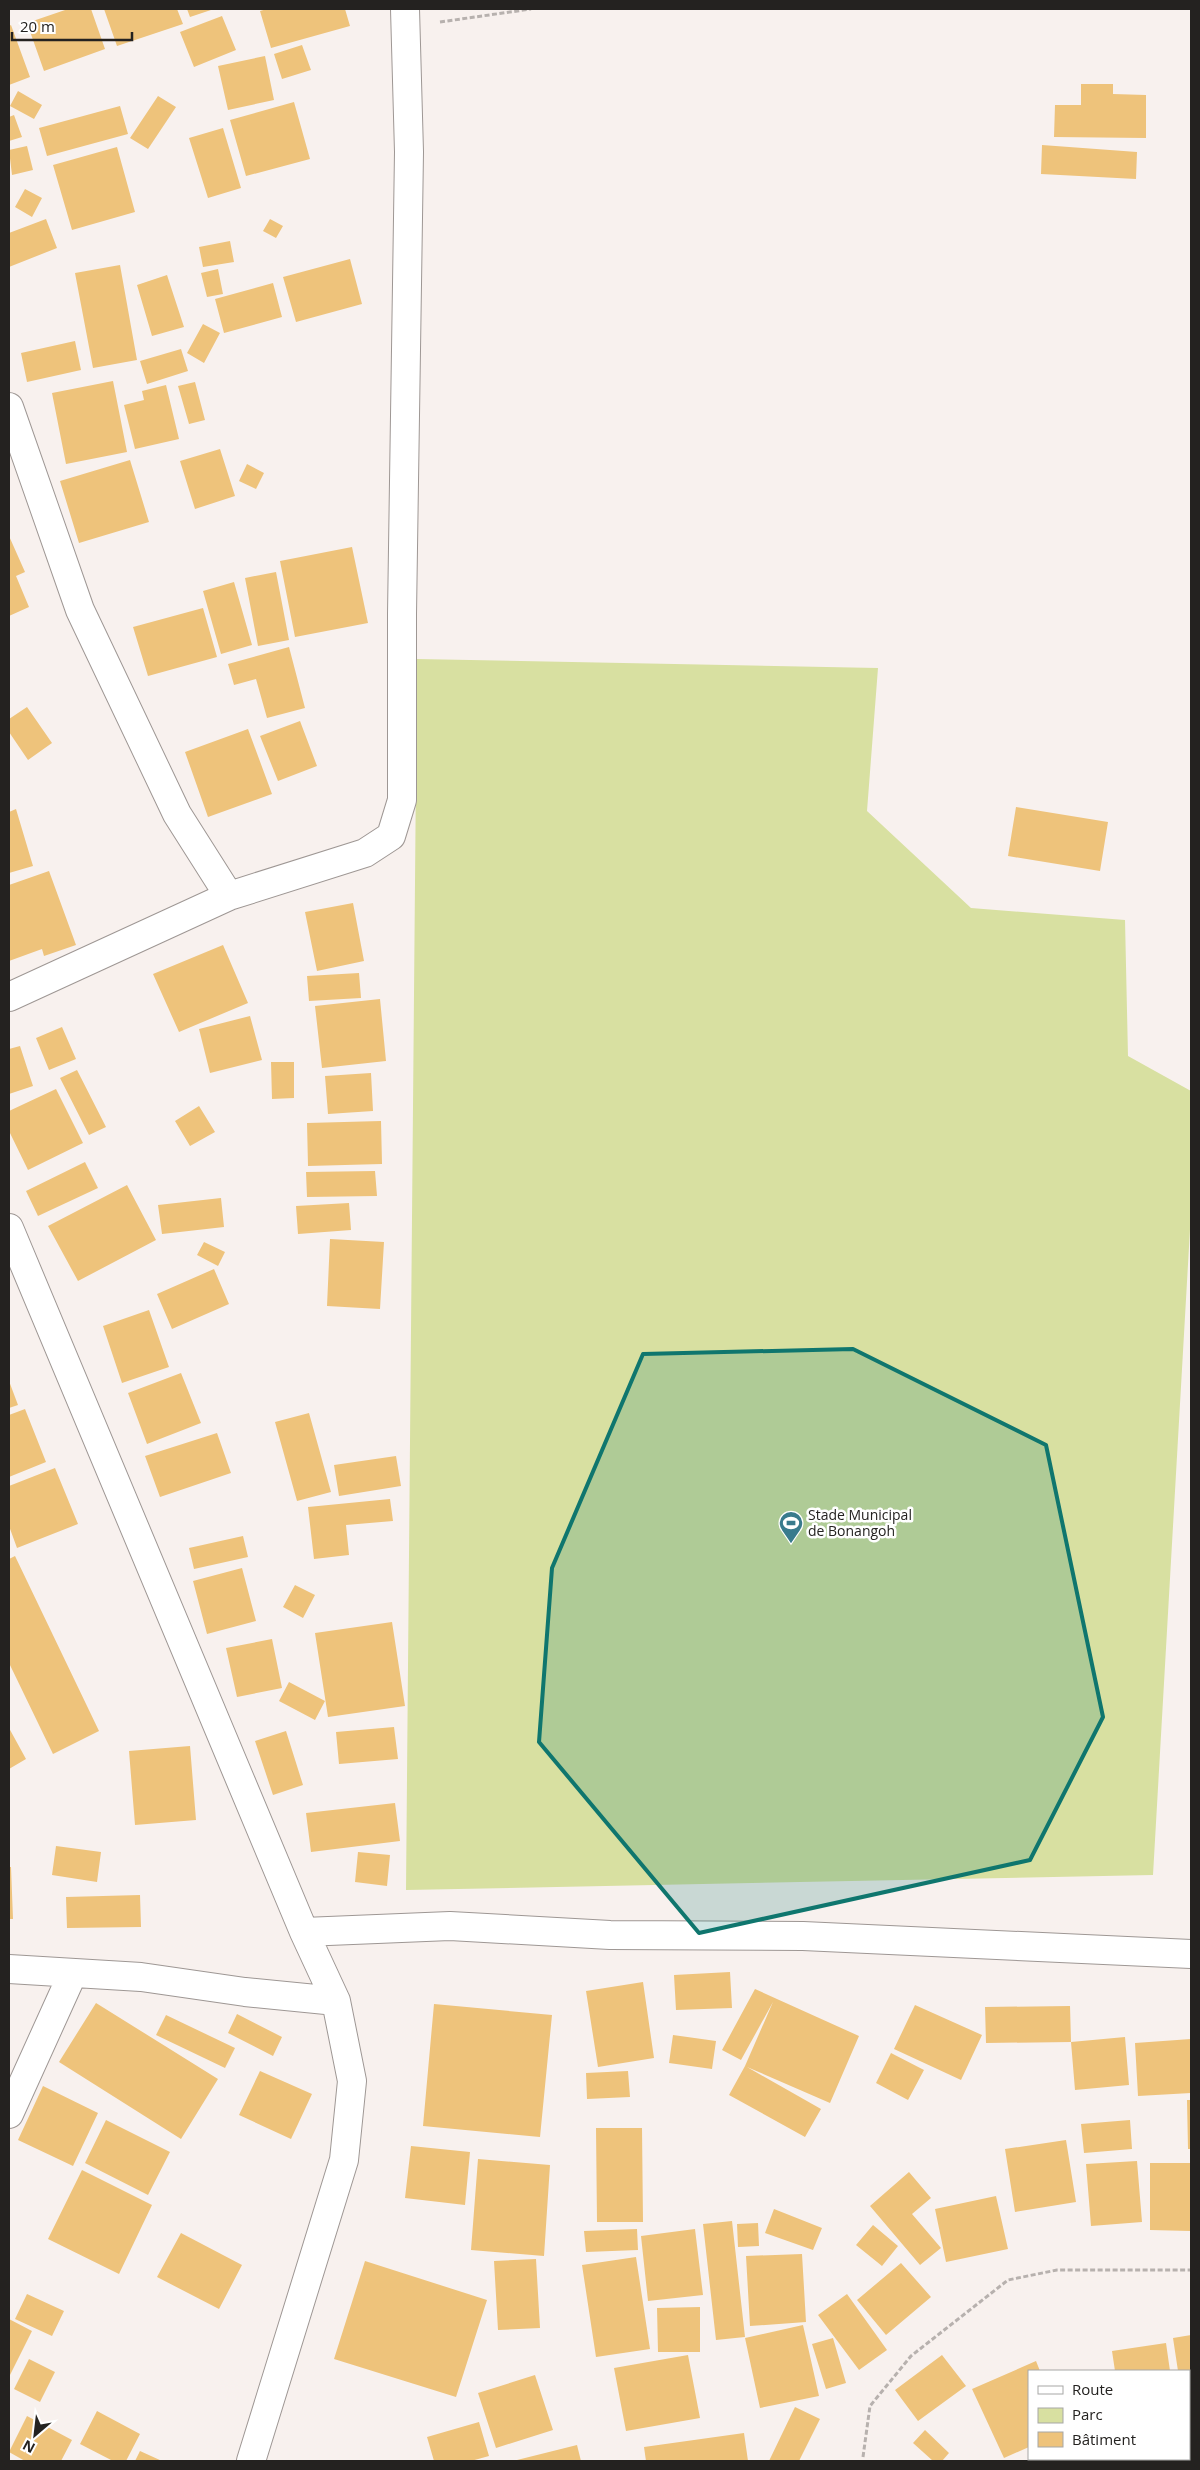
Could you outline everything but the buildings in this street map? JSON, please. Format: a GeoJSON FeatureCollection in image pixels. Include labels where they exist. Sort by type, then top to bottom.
{"type":"FeatureCollection","features":[{"type":"Feature","properties":{"kind":"street"},"geometry":{"type":"LineString","coordinates":[[9,997],[229,896],[365,853],[391,836],[402,800],[402,614],[409,152],[405,18]]}},
{"type":"Feature","properties":{"kind":"street"},"geometry":{"type":"LineString","coordinates":[[9,407],[80,610],[177,814],[229,896]]}},
{"type":"Feature","properties":{"kind":"street"},"geometry":{"type":"LineString","coordinates":[[9,1228],[304,1932],[336,2001],[352,2081],[344,2160],[251,2461]]}},
{"type":"Feature","properties":{"kind":"street"},"geometry":{"type":"LineString","coordinates":[[304,1932],[450,1926],[610,1935],[803,1936],[1191,1954]]}},
{"type":"Feature","properties":{"kind":"street"},"geometry":{"type":"LineString","coordinates":[[9,1969],[140,1977],[245,1992],[336,2001]]}},
{"type":"Feature","properties":{"kind":"street"},"geometry":{"type":"LineString","coordinates":[[9,2114],[72,1974]]}},
{"type":"Feature","properties":{"kind":"path"},"geometry":{"type":"LineString","coordinates":[[405,18],[531,9]]}},
{"type":"Feature","properties":{"kind":"path"},"geometry":{"type":"LineString","coordinates":[[863,2457],[870,2406],[887,2385],[911,2356],[1008,2280],[1057,2270],[1191,2270]]}},
{"type":"Feature","properties":{"kind":"highlighted area"},"geometry":{"type":"Polygon","coordinates":[[[853,1349],[1046,1445],[1103,1717],[1030,1860],[699,1933],[539,1742],[552,1568],[643,1354],[853,1349]]]}},
{"type":"Feature","properties":{"kind":"green space","name":"Stade Municipal de Bonangoh"},"geometry":{"type":"Polygon","coordinates":[[[417,659],[878,668],[867,811],[971,908],[1125,920],[1128,1056],[1191,1091],[1191,1212],[1153,1875],[406,1890],[417,659]]]}},
{"type":"Feature","properties":{"kind":"place","name":"Stade Municipal de Bonangoh"},"geometry":{"type":"Point","coordinates":[791,1544]}}]}
